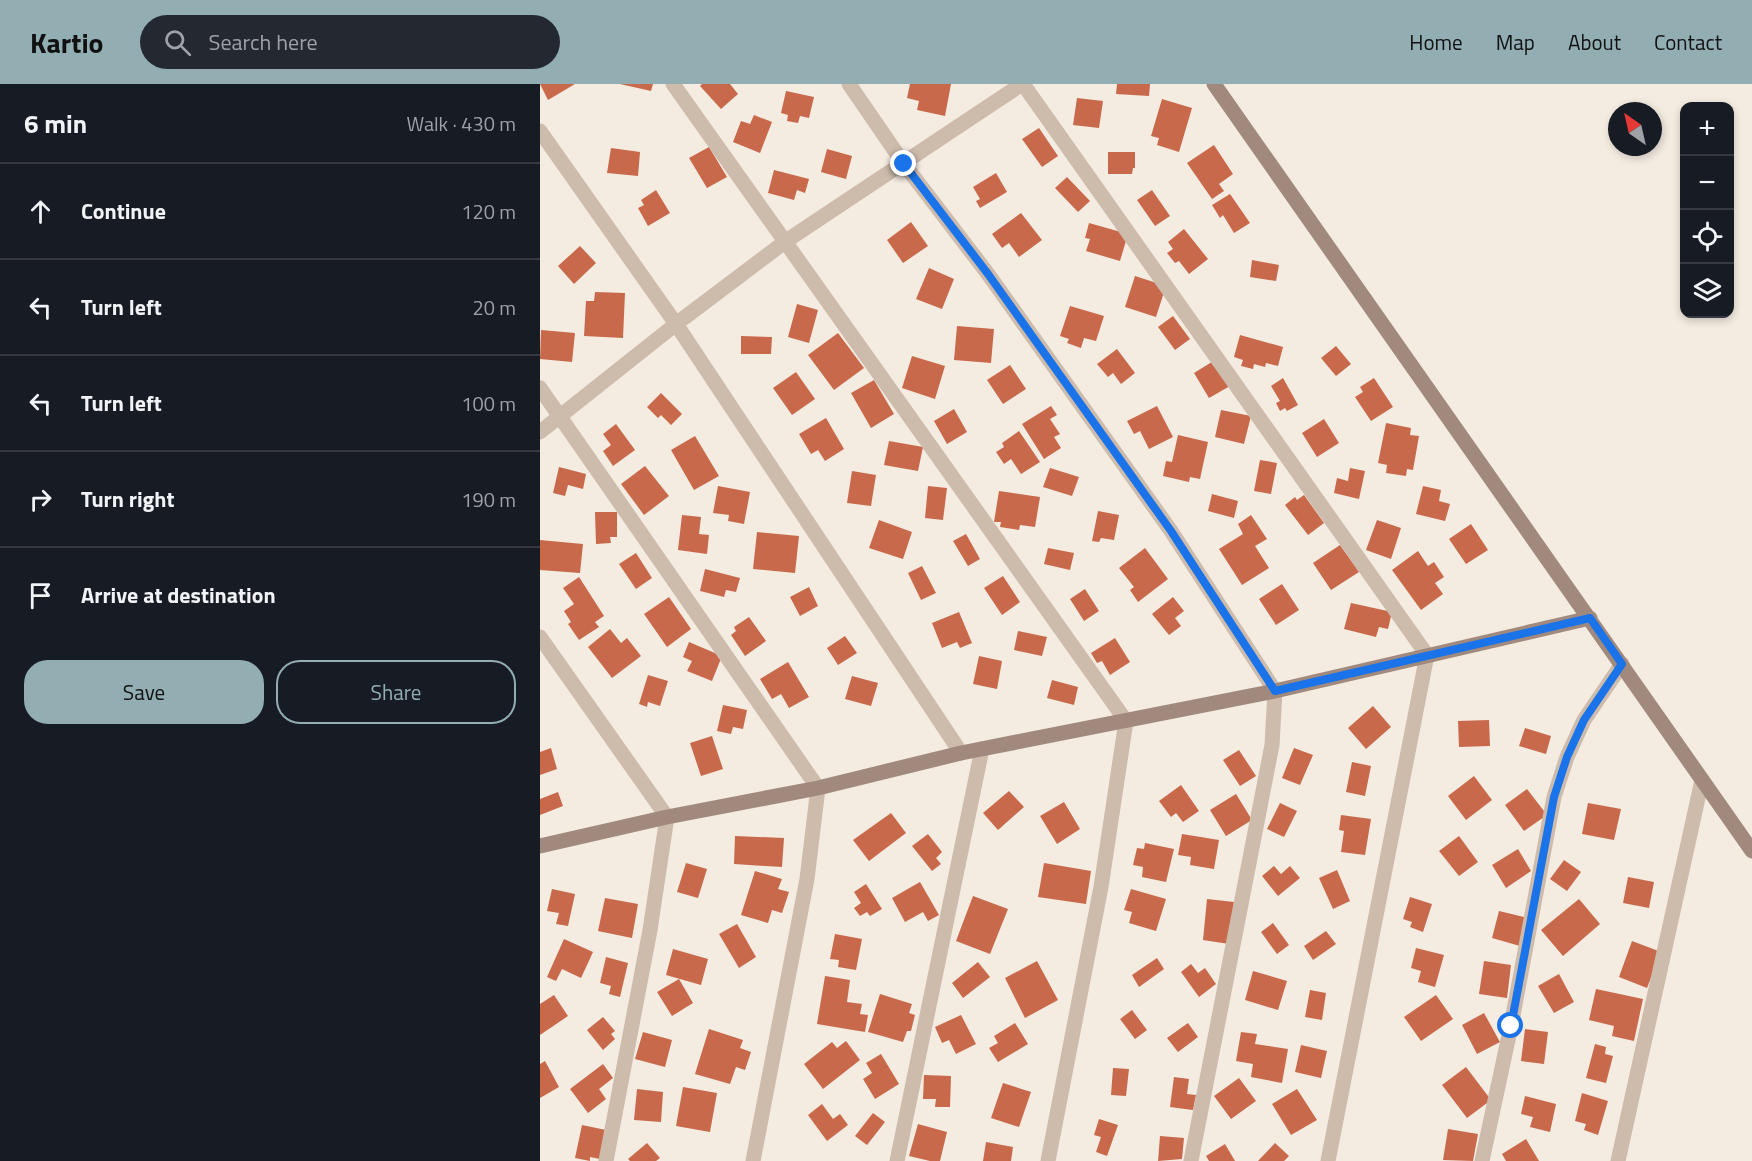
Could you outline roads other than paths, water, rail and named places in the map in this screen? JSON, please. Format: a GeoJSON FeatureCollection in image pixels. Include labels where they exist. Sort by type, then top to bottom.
{"type":"FeatureCollection","features":[{"type":"Feature","properties":{"kind":"street"},"geometry":{"type":"LineString","coordinates":[[674,84],[1126,721],[1101,887],[1048,1161]]}},
{"type":"Feature","properties":{"kind":"street"},"geometry":{"type":"LineString","coordinates":[[849,84],[904,164],[995,284],[1171,531],[1275,691],[1270,756],[1191,1161]]}},
{"type":"Feature","properties":{"kind":"street"},"geometry":{"type":"LineString","coordinates":[[540,432],[676,324],[786,241],[1022,84],[1427,655],[1328,1161]]}},
{"type":"Feature","properties":{"kind":"street"},"geometry":{"type":"LineString","coordinates":[[1214,84],[1752,851]]}},
{"type":"Feature","properties":{"kind":"street"},"geometry":{"type":"LineString","coordinates":[[540,131],[676,324],[961,753]]}},
{"type":"Feature","properties":{"kind":"street"},"geometry":{"type":"LineString","coordinates":[[540,388],[818,788],[807,879],[753,1161]]}},
{"type":"Feature","properties":{"kind":"street"},"geometry":{"type":"LineString","coordinates":[[540,846],[667,817],[818,788],[961,753],[1275,691],[1590,618]]}},
{"type":"Feature","properties":{"kind":"street"},"geometry":{"type":"LineString","coordinates":[[540,637],[667,817],[650,930],[606,1161]]}},
{"type":"Feature","properties":{"kind":"street"},"geometry":{"type":"LineString","coordinates":[[1482,1161],[1511,1026],[1554,797],[1567,757],[1584,720],[1622,664]]}},
{"type":"Feature","properties":{"kind":"street"},"geometry":{"type":"LineString","coordinates":[[897,1161],[982,749]]}},
{"type":"Feature","properties":{"kind":"street"},"geometry":{"type":"LineString","coordinates":[[1618,1161],[1702,780]]}}]}
